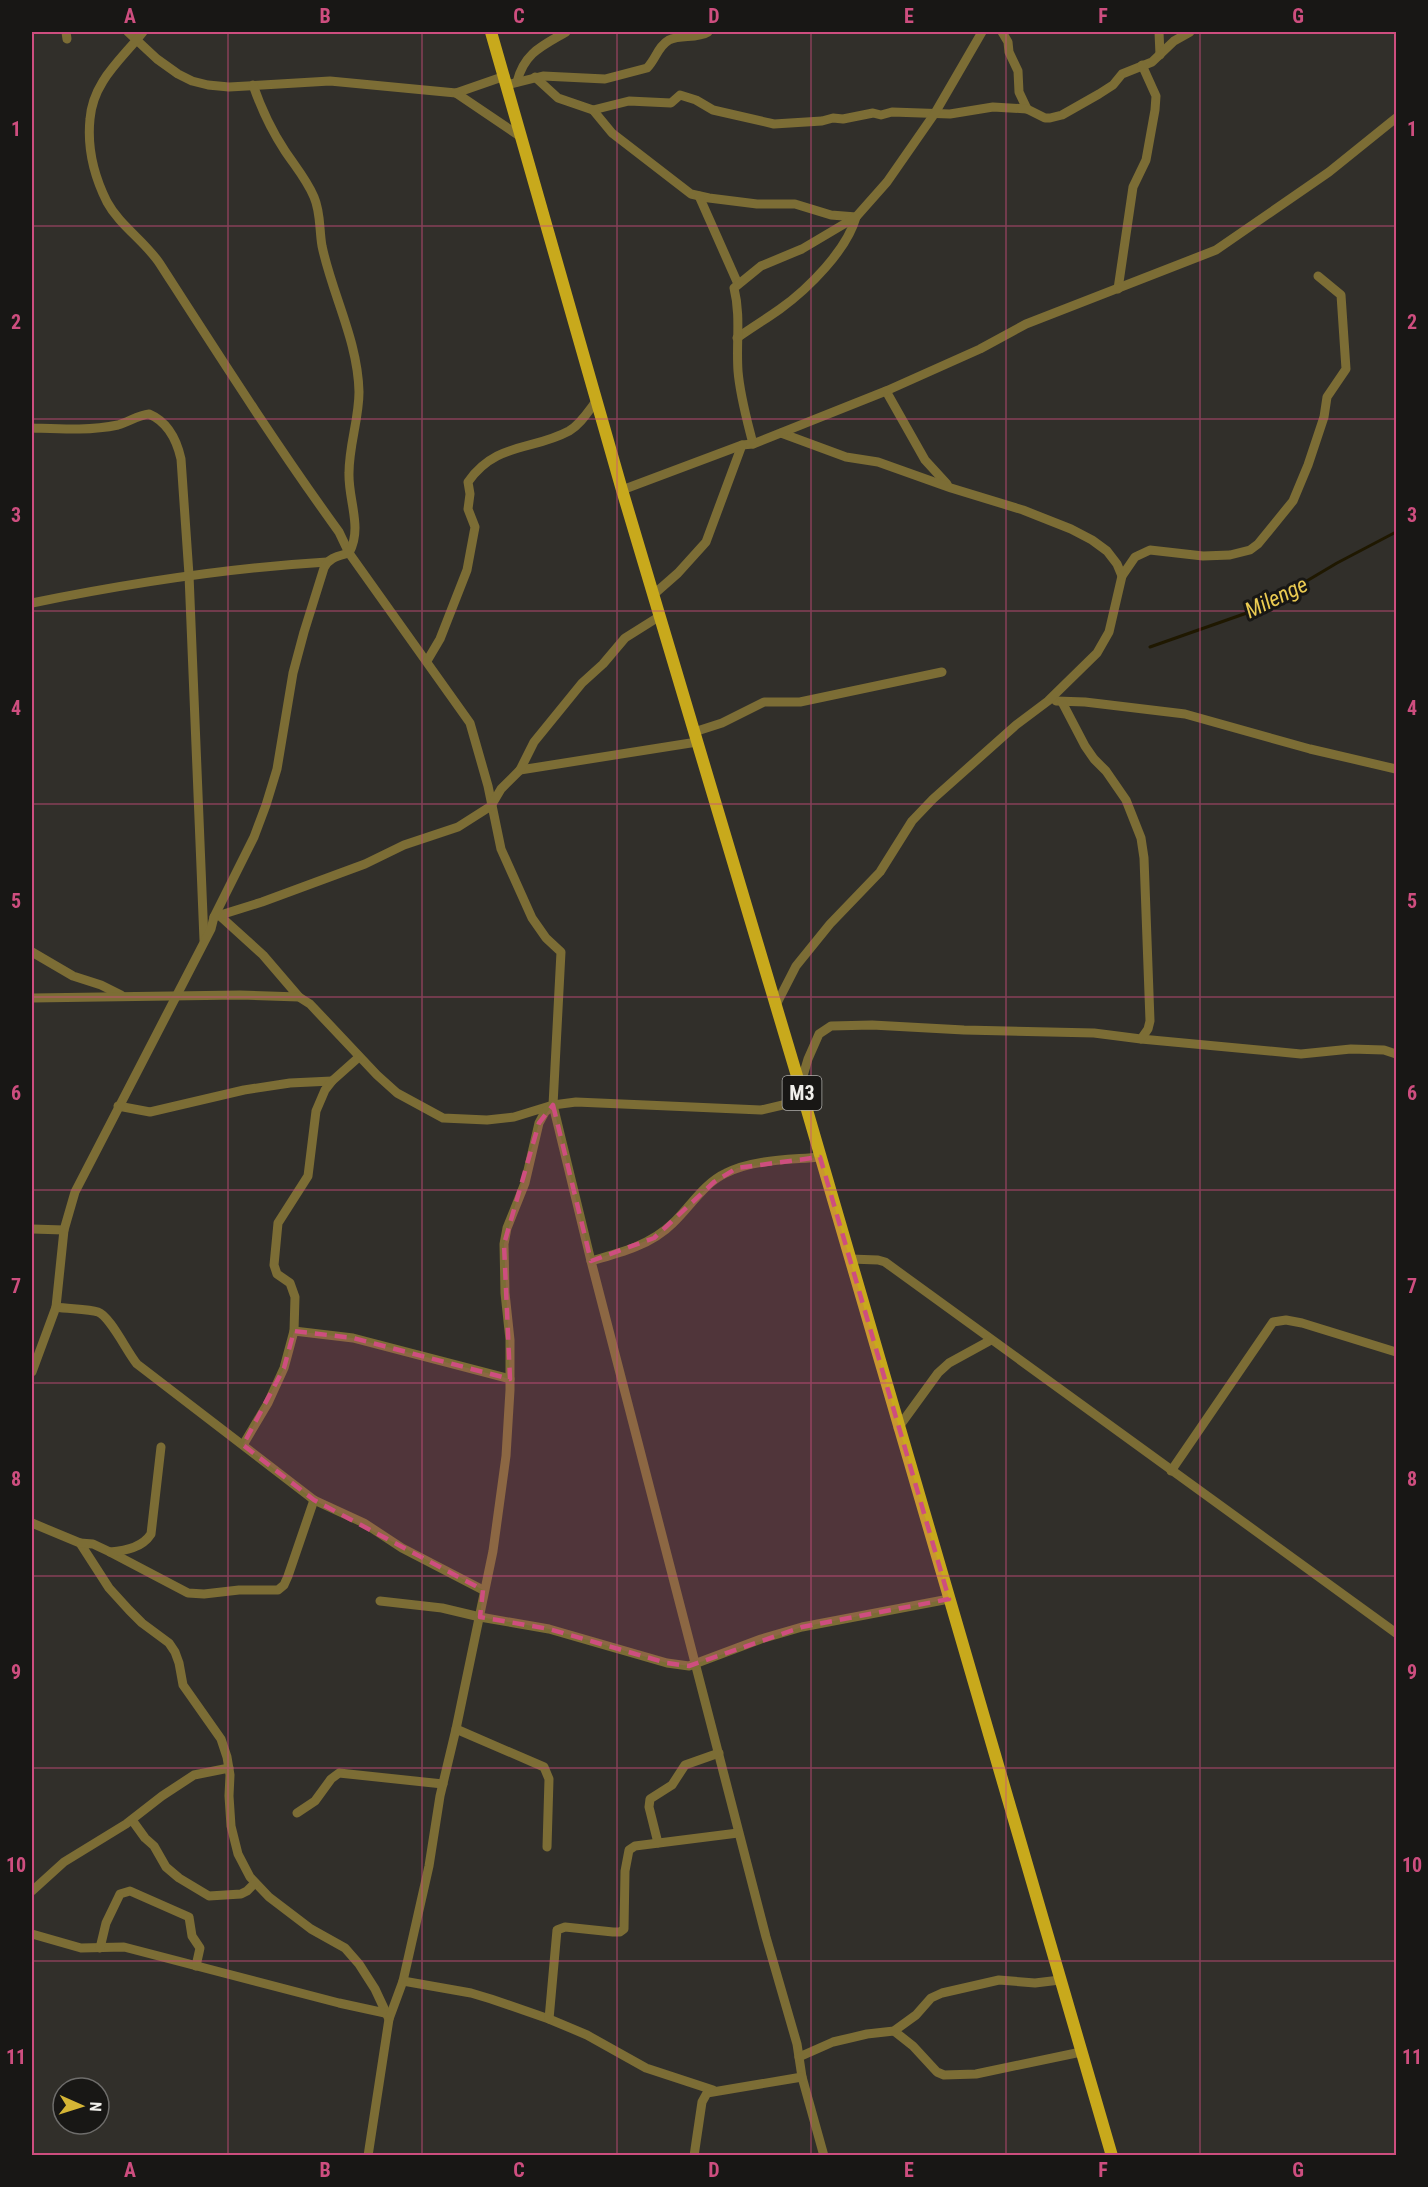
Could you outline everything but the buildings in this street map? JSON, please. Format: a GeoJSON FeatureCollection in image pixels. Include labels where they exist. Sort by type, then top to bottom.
{"type":"FeatureCollection","features":[{"type":"Feature","properties":{"kind":"main road","name":"M3"},"geometry":{"type":"LineString","coordinates":[[490,32],[509,81],[521,137],[622,490],[800,1086],[1112,2156]]}},
{"type":"Feature","properties":{"kind":"street"},"geometry":{"type":"LineString","coordinates":[[128,32],[140,35],[157,59],[192,81],[208,85],[229,87],[330,81],[456,93],[543,76],[590,80],[631,73],[647,68],[660,48],[670,40],[708,32]]}},
{"type":"Feature","properties":{"kind":"street"},"geometry":{"type":"LineString","coordinates":[[509,81],[526,58],[566,32]]}},
{"type":"Feature","properties":{"kind":"street"},"geometry":{"type":"LineString","coordinates":[[753,444],[740,389],[737,338],[739,315],[734,288],[761,266],[802,249],[856,217],[887,182],[935,113],[982,32]]}},
{"type":"Feature","properties":{"kind":"street"},"geometry":{"type":"LineString","coordinates":[[1002,32],[1018,71],[1019,92],[1027,109]]}},
{"type":"Feature","properties":{"kind":"street"},"geometry":{"type":"LineString","coordinates":[[1159,32],[1160,55]]}},
{"type":"Feature","properties":{"kind":"street"},"geometry":{"type":"LineString","coordinates":[[593,110],[629,101],[671,103],[680,95],[696,100],[713,110],[774,124],[843,119],[873,113],[881,115],[892,112],[950,114],[993,107],[1027,109],[1045,118],[1062,115],[1113,85],[1122,75],[1142,65],[1152,63],[1174,41],[1190,32]]}},
{"type":"Feature","properties":{"kind":"street"},"geometry":{"type":"LineString","coordinates":[[140,35],[108,72],[93,99],[90,118],[90,147],[92,162],[102,191],[118,217],[147,246],[203,333],[339,532],[349,553],[470,723],[488,786],[501,849],[532,918],[546,938],[561,952],[553,1105],[738,1833],[824,2156]]}},
{"type":"Feature","properties":{"kind":"street"},"geometry":{"type":"LineString","coordinates":[[1118,289],[1133,187],[1146,160],[1155,110],[1156,96],[1142,65]]}},
{"type":"Feature","properties":{"kind":"street"},"geometry":{"type":"LineString","coordinates":[[535,77],[558,98],[593,110],[612,133],[691,194],[757,204],[795,204],[831,215],[856,217]]}},
{"type":"Feature","properties":{"kind":"street"},"geometry":{"type":"LineString","coordinates":[[32,603],[122,585],[189,575],[265,566],[327,562],[349,553],[354,544],[348,477],[358,404],[356,368],[323,248],[320,218],[314,196],[275,135],[252,86]]}},
{"type":"Feature","properties":{"kind":"street"},"geometry":{"type":"LineString","coordinates":[[456,93],[521,137]]}},
{"type":"Feature","properties":{"kind":"street"},"geometry":{"type":"LineString","coordinates":[[622,490],[742,445],[753,444],[886,391],[980,349],[1026,324],[1216,250],[1329,172],[1372,140],[1396,118]]}},
{"type":"Feature","properties":{"kind":"street"},"geometry":{"type":"LineString","coordinates":[[699,196],[738,284]]}},
{"type":"Feature","properties":{"kind":"street"},"geometry":{"type":"LineString","coordinates":[[737,338],[781,309],[811,282],[846,241],[853,229],[856,217]]}},
{"type":"Feature","properties":{"kind":"street"},"geometry":{"type":"LineString","coordinates":[[776,1005],[796,966],[830,924],[880,872],[912,821],[1016,724],[1048,701],[1097,653],[1109,632],[1122,576],[1135,557],[1150,550],[1203,556],[1230,555],[1250,550],[1258,544],[1293,501],[1324,417],[1327,397],[1346,369],[1341,295],[1318,276]]}},
{"type":"Feature","properties":{"kind":"street"},"geometry":{"type":"LineString","coordinates":[[886,391],[925,459],[936,474],[951,488]]}},
{"type":"Feature","properties":{"kind":"street"},"geometry":{"type":"LineString","coordinates":[[427,661],[440,639],[467,570],[475,527],[468,509],[470,494],[468,482],[483,464],[496,455],[571,430],[597,399]]}},
{"type":"Feature","properties":{"kind":"street"},"geometry":{"type":"LineString","coordinates":[[32,428],[80,430],[118,425],[145,414],[157,417],[177,442],[181,459],[189,575],[204,940]]}},
{"type":"Feature","properties":{"kind":"street"},"geometry":{"type":"LineString","coordinates":[[781,433],[846,457],[878,462],[1023,510],[1071,529],[1107,551],[1117,564],[1122,576]]}},
{"type":"Feature","properties":{"kind":"street"},"geometry":{"type":"LineString","coordinates":[[653,595],[678,573],[706,542],[742,445]]}},
{"type":"Feature","properties":{"kind":"street"},"geometry":{"type":"LineString","coordinates":[[32,1372],[56,1307],[64,1230],[75,1192],[211,929],[254,837],[266,805],[277,769],[293,673],[327,562]]}},
{"type":"Feature","properties":{"kind":"street"},"geometry":{"type":"LineString","coordinates":[[217,916],[365,864],[404,845],[458,827],[491,806],[501,789],[520,770],[534,742],[582,683],[603,664],[625,638],[660,616]]}},
{"type":"Feature","properties":{"kind":"street"},"geometry":{"type":"LineString","coordinates":[[520,770],[695,737],[764,702],[800,702],[942,672]]}},
{"type":"Feature","properties":{"kind":"street"},"geometry":{"type":"LineString","coordinates":[[1048,701],[1086,702],[1185,714],[1310,749],[1396,769]]}},
{"type":"Feature","properties":{"kind":"street"},"geometry":{"type":"LineString","coordinates":[[1062,702],[1085,746],[1126,800],[1141,838],[1144,858],[1150,1021],[1141,1039]]}},
{"type":"Feature","properties":{"kind":"street"},"geometry":{"type":"LineString","coordinates":[[217,916],[263,956],[299,996],[397,1093],[443,1118],[477,1120],[514,1117],[553,1105],[595,1102],[658,1107],[761,1110],[804,1100]]}},
{"type":"Feature","properties":{"kind":"street"},"geometry":{"type":"LineString","coordinates":[[32,952],[73,976],[101,985],[123,996]]}},
{"type":"Feature","properties":{"kind":"street"},"geometry":{"type":"LineString","coordinates":[[32,998],[299,996]]}},
{"type":"Feature","properties":{"kind":"street"},"geometry":{"type":"LineString","coordinates":[[800,1086],[819,1034],[831,1026],[872,1025],[1094,1033],[1301,1054],[1350,1049],[1384,1050],[1396,1054]]}},
{"type":"Feature","properties":{"kind":"street"},"geometry":{"type":"LineString","coordinates":[[243,1445],[268,1403],[284,1368],[294,1331],[296,1297],[290,1283],[277,1274],[274,1265],[278,1223],[308,1176],[316,1111],[324,1090],[359,1057]]}},
{"type":"Feature","properties":{"kind":"street"},"geometry":{"type":"LineString","coordinates":[[118,1106],[150,1112],[244,1090],[290,1083],[332,1081]]}},
{"type":"Feature","properties":{"kind":"street"},"geometry":{"type":"LineString","coordinates":[[368,2156],[387,2016],[403,1982],[480,1617],[483,1590],[493,1551],[506,1456],[510,1379],[504,1244],[507,1228],[525,1183],[539,1123],[545,1112],[553,1105]]}},
{"type":"Feature","properties":{"kind":"street"},"geometry":{"type":"LineString","coordinates":[[591,1261],[634,1248],[654,1238],[673,1224],[723,1174],[737,1168],[820,1157]]}},
{"type":"Feature","properties":{"kind":"street"},"geometry":{"type":"LineString","coordinates":[[32,1228],[64,1230]]}},
{"type":"Feature","properties":{"kind":"street"},"geometry":{"type":"LineString","coordinates":[[850,1259],[885,1262],[1396,1633]]}},
{"type":"Feature","properties":{"kind":"street"},"geometry":{"type":"LineString","coordinates":[[56,1307],[98,1312],[106,1317],[137,1364],[314,1500],[364,1523],[402,1548],[483,1590]]}},
{"type":"Feature","properties":{"kind":"street"},"geometry":{"type":"LineString","coordinates":[[1171,1471],[1273,1322],[1286,1320],[1302,1323],[1396,1352]]}},
{"type":"Feature","properties":{"kind":"street"},"geometry":{"type":"LineString","coordinates":[[294,1331],[353,1338],[510,1379]]}},
{"type":"Feature","properties":{"kind":"street"},"geometry":{"type":"LineString","coordinates":[[898,1428],[938,1373],[949,1363],[991,1340]]}},
{"type":"Feature","properties":{"kind":"street"},"geometry":{"type":"LineString","coordinates":[[110,1552],[133,1548],[149,1538],[151,1534],[161,1447]]}},
{"type":"Feature","properties":{"kind":"street"},"geometry":{"type":"LineString","coordinates":[[32,1523],[81,1543],[93,1544],[188,1593],[278,1590],[284,1585],[288,1576],[314,1500]]}},
{"type":"Feature","properties":{"kind":"street"},"geometry":{"type":"LineString","coordinates":[[81,1543],[110,1588],[142,1623],[169,1643],[175,1652],[183,1685],[221,1739],[229,1768],[233,1836],[238,1854],[250,1877],[268,1897],[311,1929],[345,1948],[359,1964],[375,1989],[387,2016]]}},
{"type":"Feature","properties":{"kind":"street"},"geometry":{"type":"LineString","coordinates":[[380,1601],[442,1608],[549,1629],[667,1663],[689,1665],[802,1627],[949,1599]]}},
{"type":"Feature","properties":{"kind":"street"},"geometry":{"type":"LineString","coordinates":[[456,1729],[544,1767],[549,1779],[547,1847]]}},
{"type":"Feature","properties":{"kind":"street"},"geometry":{"type":"LineString","coordinates":[[658,1843],[649,1807],[650,1799],[672,1785],[685,1765],[718,1753]]}},
{"type":"Feature","properties":{"kind":"street"},"geometry":{"type":"LineString","coordinates":[[32,1891],[64,1862],[132,1820],[162,1796],[194,1775],[229,1768]]}},
{"type":"Feature","properties":{"kind":"street"},"geometry":{"type":"LineString","coordinates":[[297,1813],[315,1800],[331,1779],[339,1773],[443,1784]]}},
{"type":"Feature","properties":{"kind":"street"},"geometry":{"type":"LineString","coordinates":[[132,1820],[154,1846],[166,1867],[179,1878],[209,1896],[241,1894],[255,1883]]}},
{"type":"Feature","properties":{"kind":"street"},"geometry":{"type":"LineString","coordinates":[[549,2019],[557,1930],[566,1927],[621,1932],[625,1923],[625,1871],[629,1850],[635,1846],[738,1833]]}},
{"type":"Feature","properties":{"kind":"street"},"geometry":{"type":"LineString","coordinates":[[100,1948],[106,1923],[120,1894],[130,1891],[189,1917],[192,1936],[200,1948],[196,1966]]}},
{"type":"Feature","properties":{"kind":"street"},"geometry":{"type":"LineString","coordinates":[[32,1934],[81,1948],[118,1946],[387,2016]]}},
{"type":"Feature","properties":{"kind":"street"},"geometry":{"type":"LineString","coordinates":[[799,2057],[833,2042],[867,2034],[894,2031],[916,2015],[932,1998],[942,1993],[999,1980],[1035,1983],[1060,1980]]}},
{"type":"Feature","properties":{"kind":"street"},"geometry":{"type":"LineString","coordinates":[[403,1982],[471,1993],[549,2019],[587,2035],[646,2068],[713,2090],[802,2076]]}},
{"type":"Feature","properties":{"kind":"street"},"geometry":{"type":"LineString","coordinates":[[894,2031],[913,2046],[937,2072],[944,2075],[976,2074],[1081,2052]]}},
{"type":"Feature","properties":{"kind":"street"},"geometry":{"type":"LineString","coordinates":[[694,2156],[704,2097],[713,2090]]}},
{"type":"Feature","properties":{"kind":"highlighted area"},"geometry":{"type":"Polygon","coordinates":[[[553,1105],[591,1261],[654,1238],[714,1182],[737,1168],[820,1157],[949,1599],[802,1627],[689,1666],[667,1663],[549,1629],[480,1617],[483,1590],[314,1500],[243,1445],[284,1368],[294,1331],[353,1338],[510,1379],[504,1244],[539,1123],[553,1105]]]}},
{"type":"Feature","properties":{"kind":"waterway","name":"Milenge"},"geometry":{"type":"LineString","coordinates":[[1150,647],[1261,608],[1337,563],[1396,532]]}}]}
